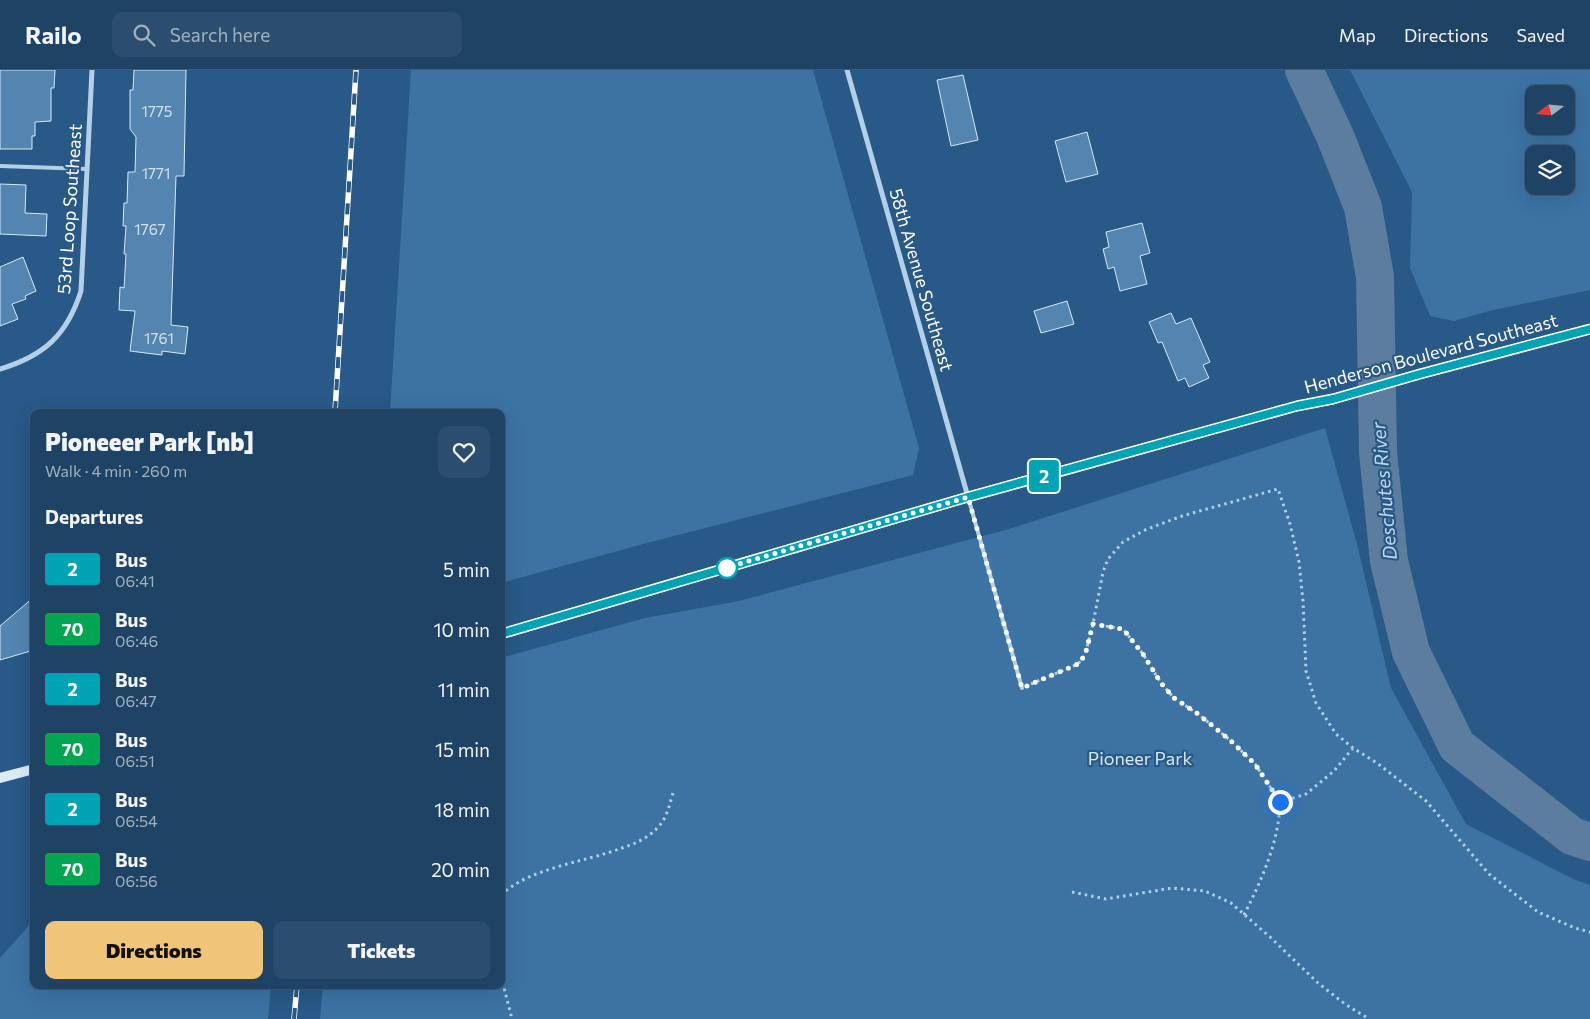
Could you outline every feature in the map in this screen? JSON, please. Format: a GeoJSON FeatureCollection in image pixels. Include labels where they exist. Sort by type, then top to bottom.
{"type":"FeatureCollection","features":[{"type":"Feature","properties":{"kind":"street","name":"53rd Loop Southeast"},"geometry":{"type":"LineString","coordinates":[[0,369],[34,356],[51,342],[65,328],[75,310],[81,291],[92,70]]}},
{"type":"Feature","properties":{"kind":"street","name":"58th Avenue Southeast"},"geometry":{"type":"LineString","coordinates":[[847,70],[968,497]]}},
{"type":"Feature","properties":{"kind":"street","name":"Henderson Boulevard Southeast"},"geometry":{"type":"LineString","coordinates":[[505,633],[968,497],[1297,406],[1333,399],[1590,329]]}},
{"type":"Feature","properties":{"kind":"street"},"geometry":{"type":"LineString","coordinates":[[0,778],[30,770]]}},
{"type":"Feature","properties":{"kind":"lane"},"geometry":{"type":"LineString","coordinates":[[0,166],[87,169]]}},
{"type":"Feature","properties":{"kind":"lane"},"geometry":{"type":"LineString","coordinates":[[968,497],[1022,688]]}},
{"type":"Feature","properties":{"kind":"path"},"geometry":{"type":"LineString","coordinates":[[1022,688],[1078,664],[1085,655],[1103,572],[1108,559],[1122,542],[1144,530],[1182,516],[1278,489],[1290,524],[1298,562],[1303,601],[1306,671],[1316,703],[1336,734],[1426,801],[1489,874],[1531,907],[1574,928],[1590,932]]}},
{"type":"Feature","properties":{"kind":"path"},"geometry":{"type":"LineString","coordinates":[[1093,624],[1123,629],[1143,654],[1161,683],[1174,698],[1198,714],[1230,740],[1255,764],[1280,802],[1280,820],[1273,845],[1261,881],[1244,915]]}},
{"type":"Feature","properties":{"kind":"path"},"geometry":{"type":"LineString","coordinates":[[1280,802],[1306,794],[1334,771],[1353,748]]}},
{"type":"Feature","properties":{"kind":"path"},"geometry":{"type":"LineString","coordinates":[[505,891],[511,886],[535,874],[602,856],[649,836],[662,823],[673,793]]}},
{"type":"Feature","properties":{"kind":"path"},"geometry":{"type":"LineString","coordinates":[[1072,892],[1106,899],[1172,888],[1205,891],[1231,903],[1318,983],[1369,1019]]}},
{"type":"Feature","properties":{"kind":"path"},"geometry":{"type":"LineString","coordinates":[[504,989],[512,1019]]}},
{"type":"Feature","properties":{"kind":"green space"},"geometry":{"type":"Polygon","coordinates":[[[411,70],[813,70],[919,448],[913,475],[647,543],[505,582],[505,409],[390,409],[411,70]]]}},
{"type":"Feature","properties":{"kind":"green space"},"geometry":{"type":"Polygon","coordinates":[[[1350,70],[1590,70],[1590,290],[1489,311],[1454,321],[1430,316],[1410,268],[1412,192],[1350,70]]]}},
{"type":"Feature","properties":{"kind":"green space","name":"Pioneer Park"},"geometry":{"type":"Polygon","coordinates":[[[1325,428],[1358,548],[1391,688],[1466,824],[1573,879],[1590,885],[1590,1019],[320,1019],[323,989],[505,989],[505,657],[645,618],[739,601],[1009,529],[1325,428]]]}},
{"type":"Feature","properties":{"kind":"green space"},"geometry":{"type":"Polygon","coordinates":[[[30,924],[30,989],[271,989],[268,1019],[0,1019],[0,958],[30,924]]]}},
{"type":"Feature","properties":{"kind":"building"},"geometry":{"type":"Polygon","coordinates":[[[0,70],[55,70],[54,88],[51,88],[51,121],[35,122],[35,136],[32,136],[32,149],[0,149],[0,70]]]}},
{"type":"Feature","properties":{"kind":"building"},"geometry":{"type":"Polygon","coordinates":[[[134,70],[186,70],[184,176],[176,176],[171,325],[188,327],[185,354],[162,351],[162,355],[130,351],[135,311],[119,310],[120,287],[124,288],[126,254],[124,254],[126,226],[123,226],[124,203],[127,203],[128,172],[135,172],[136,137],[130,129],[130,90],[133,90],[134,70]]]}},
{"type":"Feature","properties":{"kind":"building"},"geometry":{"type":"Polygon","coordinates":[[[963,75],[978,140],[951,146],[937,80],[963,75]]]}},
{"type":"Feature","properties":{"kind":"building"},"geometry":{"type":"Polygon","coordinates":[[[1087,132],[1098,174],[1066,182],[1055,141],[1087,132]]]}},
{"type":"Feature","properties":{"kind":"building"},"geometry":{"type":"Polygon","coordinates":[[[0,184],[26,185],[25,213],[47,214],[46,236],[0,234],[0,184]]]}},
{"type":"Feature","properties":{"kind":"building"},"geometry":{"type":"Polygon","coordinates":[[[1142,223],[1150,253],[1140,256],[1147,284],[1120,291],[1114,267],[1108,269],[1103,249],[1109,247],[1106,232],[1142,223]]]}},
{"type":"Feature","properties":{"kind":"building"},"geometry":{"type":"Polygon","coordinates":[[[23,257],[36,291],[25,296],[26,299],[12,304],[18,319],[0,326],[0,267],[23,257]]]}},
{"type":"Feature","properties":{"kind":"building"},"geometry":{"type":"Polygon","coordinates":[[[1067,301],[1074,324],[1041,333],[1034,311],[1067,301]]]}},
{"type":"Feature","properties":{"kind":"building"},"geometry":{"type":"Polygon","coordinates":[[[1171,313],[1176,324],[1191,318],[1210,362],[1203,365],[1209,378],[1189,387],[1185,378],[1178,381],[1162,342],[1158,343],[1149,322],[1171,313]]]}},
{"type":"Feature","properties":{"kind":"building"},"geometry":{"type":"Polygon","coordinates":[[[30,600],[30,651],[0,660],[0,626],[30,600]]]}},
{"type":"Feature","properties":{"kind":"waterway","name":"Deschutes River"},"geometry":{"type":"LineString","coordinates":[[1304,70],[1335,136],[1363,207],[1375,277],[1378,452],[1389,561],[1411,652],[1457,746],[1572,836],[1590,842]]}},
{"type":"Feature","properties":{"kind":"railway"},"geometry":{"type":"LineString","coordinates":[[335,409],[356,70]]}},
{"type":"Feature","properties":{"kind":"railway"},"geometry":{"type":"LineString","coordinates":[[294,1019],[297,989]]}},
{"type":"Feature","properties":{"kind":"bus line","name":"2"},"geometry":{"type":"LineString","coordinates":[[505,633],[968,497],[1297,406],[1333,399],[1590,329]]}},
{"type":"Feature","properties":{"kind":"route"},"geometry":{"type":"LineString","coordinates":[[727,568],[725,568],[968,497],[1022,688],[1078,664],[1085,655],[1093,624],[1123,629],[1143,654],[1161,683],[1174,698],[1198,714],[1230,740],[1255,764],[1280,802]]}}]}
